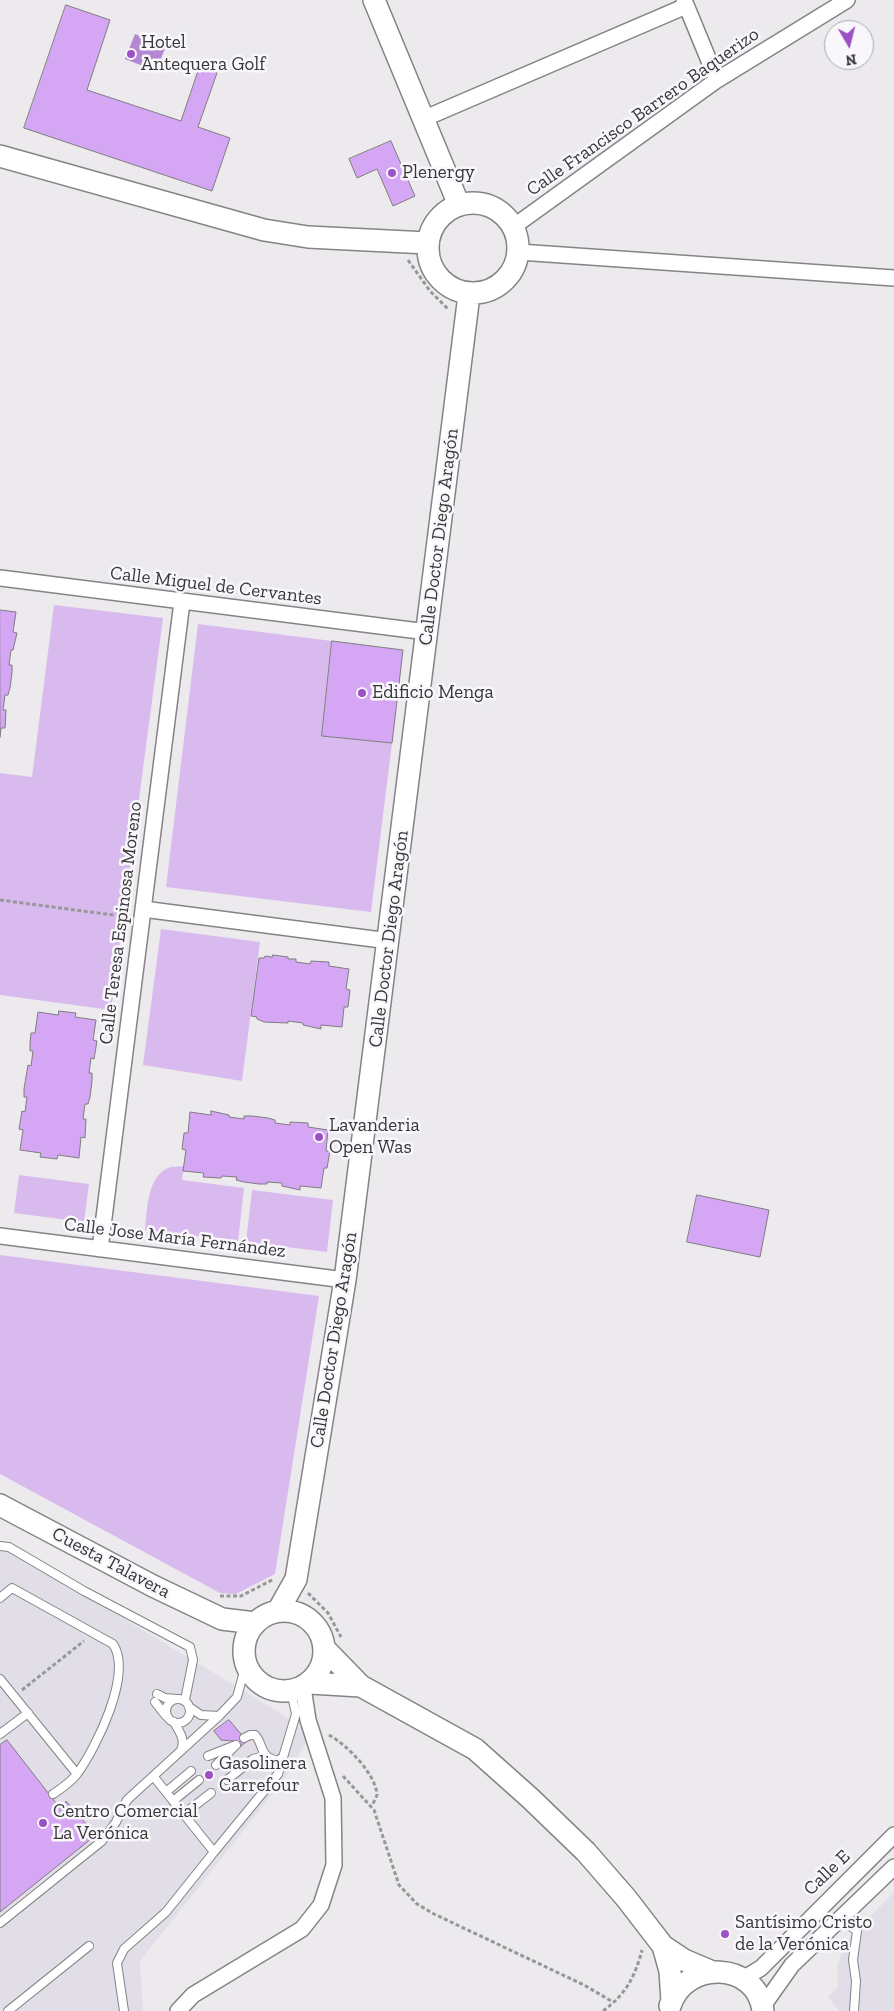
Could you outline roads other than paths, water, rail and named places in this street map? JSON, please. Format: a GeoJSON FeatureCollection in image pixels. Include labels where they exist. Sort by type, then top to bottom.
{"type":"FeatureCollection","features":[{"type":"Feature","properties":{"kind":"street"},"geometry":{"type":"LineString","coordinates":[[374,0],[459,205]]}},
{"type":"Feature","properties":{"kind":"street","name":"Calle Francisco Barrero Baquerizo"},"geometry":{"type":"LineString","coordinates":[[514,227],[717,80],[847,0]]}},
{"type":"Feature","properties":{"kind":"street"},"geometry":{"type":"LineString","coordinates":[[423,119],[685,3],[717,80]]}},
{"type":"Feature","properties":{"kind":"street"},"geometry":{"type":"LineString","coordinates":[[0,156],[264,230],[308,237],[427,243]]}},
{"type":"Feature","properties":{"kind":"street"},"geometry":{"type":"LineString","coordinates":[[475,202],[490,206],[504,214],[514,227],[518,237],[519,252],[509,276],[498,286],[484,292],[469,294],[449,287],[434,272],[428,258],[427,243],[437,219],[447,210],[459,205],[475,202]]}},
{"type":"Feature","properties":{"kind":"street"},"geometry":{"type":"LineString","coordinates":[[519,252],[894,278]]}},
{"type":"Feature","properties":{"kind":"street","name":"Calle Doctor Diego Aragón"},"geometry":{"type":"LineString","coordinates":[[278,1611],[296,1580],[346,1280],[469,294]]}},
{"type":"Feature","properties":{"kind":"street","name":"Calle Miguel de Cervantes"},"geometry":{"type":"LineString","coordinates":[[0,578],[428,632]]}},
{"type":"Feature","properties":{"kind":"street","name":"Calle Teresa Espinosa Moreno"},"geometry":{"type":"LineString","coordinates":[[100,1249],[182,602]]}},
{"type":"Feature","properties":{"kind":"street"},"geometry":{"type":"LineString","coordinates":[[143,909],[389,941]]}},
{"type":"Feature","properties":{"kind":"street","name":"Calle Jose María Fernández"},"geometry":{"type":"LineString","coordinates":[[0,1236],[346,1280]]}},
{"type":"Feature","properties":{"kind":"street","name":"Cuesta Talavera"},"geometry":{"type":"LineString","coordinates":[[1,1506],[153,1586],[222,1619],[255,1623]]}},
{"type":"Feature","properties":{"kind":"street","name":"Calle Doctor Diego Aragón"},"geometry":{"type":"LineString","coordinates":[[296,1580],[304,1616]]}},
{"type":"Feature","properties":{"kind":"street"},"geometry":{"type":"LineString","coordinates":[[301,1687],[319,1673],[324,1662],[325,1649],[322,1636],[315,1624],[304,1616],[290,1611],[278,1611],[265,1615],[255,1623],[248,1634],[245,1655],[252,1677],[264,1686],[278,1691],[301,1687],[361,1686]]}},
{"type":"Feature","properties":{"kind":"street","name":"Cuesta Talavera"},"geometry":{"type":"LineString","coordinates":[[222,1619],[245,1655]]}},
{"type":"Feature","properties":{"kind":"street"},"geometry":{"type":"LineString","coordinates":[[325,1649],[361,1686],[476,1749],[586,1852],[626,1898],[652,1948],[670,1971],[670,2006]]}},
{"type":"Feature","properties":{"kind":"street"},"geometry":{"type":"LineString","coordinates":[[178,2011],[193,1995],[302,1929],[321,1905],[334,1865],[333,1798],[312,1732],[301,1687]]}},
{"type":"Feature","properties":{"kind":"street","name":"Calle E"},"geometry":{"type":"LineString","coordinates":[[743,1979],[761,1968],[894,1835]]}},
{"type":"Feature","properties":{"kind":"street"},"geometry":{"type":"LineString","coordinates":[[763,2008],[792,1965],[894,1867]]}},
{"type":"Feature","properties":{"kind":"street"},"geometry":{"type":"LineString","coordinates":[[652,1948],[710,1971],[727,1972],[743,1979],[758,1995],[763,2008]]}},
{"type":"Feature","properties":{"kind":"street"},"geometry":{"type":"LineString","coordinates":[[670,2006],[678,1990],[687,1981],[710,1971]]}},
{"type":"Feature","properties":{"kind":"lane"},"geometry":{"type":"LineString","coordinates":[[0,1546],[9,1547],[84,1591],[190,1647],[193,1654],[184,1702],[189,1714],[186,1719],[182,1722],[169,1720],[156,1698],[184,1702],[201,1716],[219,1716]]}},
{"type":"Feature","properties":{"kind":"lane"},"geometry":{"type":"LineString","coordinates":[[0,1598],[12,1588],[113,1644],[119,1656],[119,1673],[108,1716],[98,1740],[77,1774],[53,1794]]}},
{"type":"Feature","properties":{"kind":"lane"},"geometry":{"type":"LineString","coordinates":[[0,1923],[102,1841],[116,1822],[127,1800],[219,1716],[237,1697],[245,1655]]}},
{"type":"Feature","properties":{"kind":"lane"},"geometry":{"type":"LineString","coordinates":[[0,1679],[77,1774]]}},
{"type":"Feature","properties":{"kind":"lane"},"geometry":{"type":"LineString","coordinates":[[124,2011],[117,1962],[124,1949],[166,1912],[278,1774],[296,1714],[301,1687]]}},
{"type":"Feature","properties":{"kind":"lane"},"geometry":{"type":"LineString","coordinates":[[166,1716],[168,1704],[173,1700],[184,1702]]}},
{"type":"Feature","properties":{"kind":"lane"},"geometry":{"type":"LineString","coordinates":[[0,1734],[28,1713]]}},
{"type":"Feature","properties":{"kind":"lane"},"geometry":{"type":"LineString","coordinates":[[174,1722],[184,1743],[180,1752]]}},
{"type":"Feature","properties":{"kind":"lane"},"geometry":{"type":"LineString","coordinates":[[244,1738],[250,1735],[255,1736],[259,1739],[264,1753],[270,1758],[277,1761],[283,1757]]}},
{"type":"Feature","properties":{"kind":"lane"},"geometry":{"type":"LineString","coordinates":[[208,1756],[236,1745],[216,1765]]}},
{"type":"Feature","properties":{"kind":"lane"},"geometry":{"type":"LineString","coordinates":[[227,1780],[254,1759],[260,1757],[270,1758]]}},
{"type":"Feature","properties":{"kind":"lane"},"geometry":{"type":"LineString","coordinates":[[166,1792],[191,1771]]}},
{"type":"Feature","properties":{"kind":"lane"},"geometry":{"type":"LineString","coordinates":[[154,1776],[214,1852]]}},
{"type":"Feature","properties":{"kind":"lane"},"geometry":{"type":"LineString","coordinates":[[173,1801],[199,1780]]}},
{"type":"Feature","properties":{"kind":"lane"},"geometry":{"type":"LineString","coordinates":[[184,1814],[211,1793]]}},
{"type":"Feature","properties":{"kind":"lane"},"geometry":{"type":"LineString","coordinates":[[841,1919],[857,1931],[852,1960],[856,1981],[854,2011]]}},
{"type":"Feature","properties":{"kind":"lane"},"geometry":{"type":"LineString","coordinates":[[8,2011],[89,1946]]}},
{"type":"Feature","properties":{"kind":"place","name":"Hotel Antequera Golf"},"geometry":{"type":"Point","coordinates":[131,54]}},
{"type":"Feature","properties":{"kind":"place","name":"Plenergy"},"geometry":{"type":"Point","coordinates":[392,173]}},
{"type":"Feature","properties":{"kind":"place","name":"Edificio Menga"},"geometry":{"type":"Point","coordinates":[362,693]}},
{"type":"Feature","properties":{"kind":"place","name":"Lavanderia Open Was"},"geometry":{"type":"Point","coordinates":[319,1137]}},
{"type":"Feature","properties":{"kind":"place","name":"Gasolinera Carrefour"},"geometry":{"type":"Point","coordinates":[209,1775]}},
{"type":"Feature","properties":{"kind":"place","name":"Centro Comercial La Verónica"},"geometry":{"type":"Point","coordinates":[43,1823]}},
{"type":"Feature","properties":{"kind":"place","name":"Santísimo Cristo de la Verónica"},"geometry":{"type":"Point","coordinates":[725,1934]}}]}
